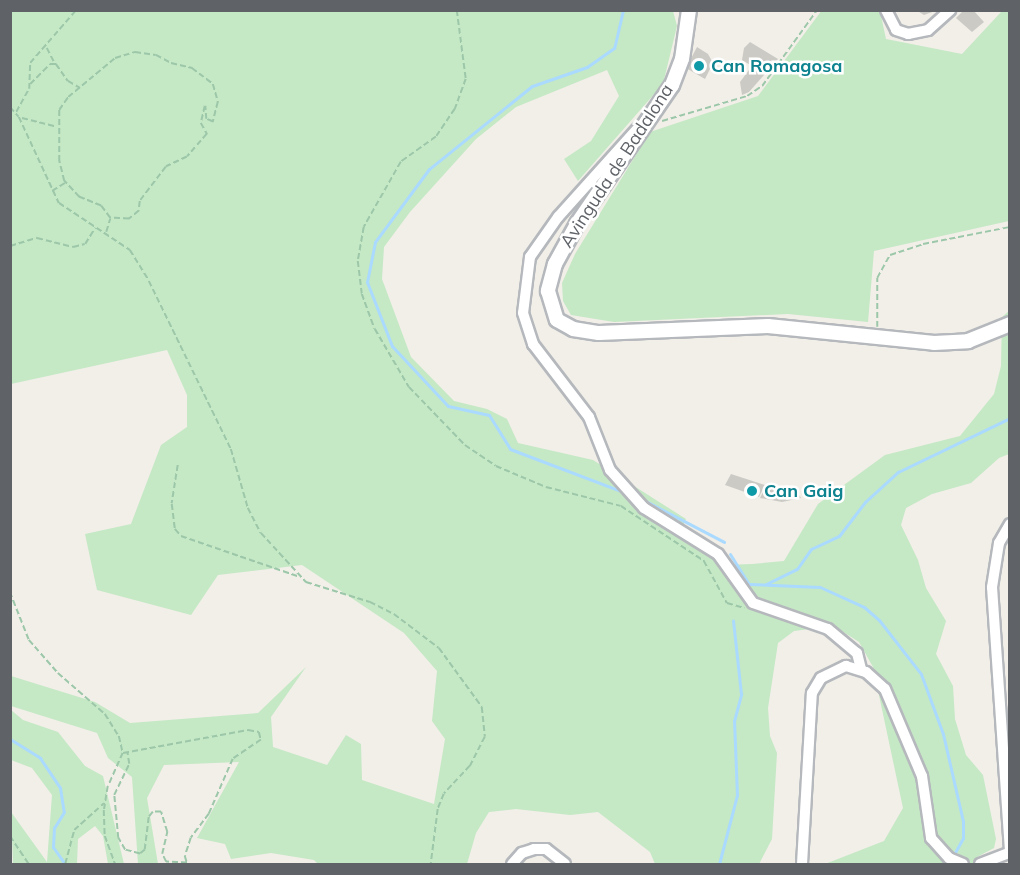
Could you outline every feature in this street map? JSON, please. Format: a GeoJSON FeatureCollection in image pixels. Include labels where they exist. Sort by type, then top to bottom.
{"type":"FeatureCollection","features":[{"type":"Feature","properties":{"kind":"street","name":"Avinguda de Badalona"},"geometry":{"type":"LineString","coordinates":[[689,10],[682,59],[675,79],[577,224],[555,264],[548,291],[557,320],[573,329],[599,333],[768,326],[877,336]]}},
{"type":"Feature","properties":{"kind":"street"},"geometry":{"type":"LineString","coordinates":[[886,10],[892,26],[908,34],[928,30],[950,10]]}},
{"type":"Feature","properties":{"kind":"street"},"geometry":{"type":"LineString","coordinates":[[643,126],[586,183],[536,246],[526,268],[525,323],[540,355],[594,427],[610,470],[650,513],[718,554],[753,603],[828,629],[857,653],[861,669]]}},
{"type":"Feature","properties":{"kind":"street"},"geometry":{"type":"LineString","coordinates":[[877,336],[952,343],[978,338],[1010,324]]}},
{"type":"Feature","properties":{"kind":"street"},"geometry":{"type":"LineString","coordinates":[[980,864],[1009,853],[992,587],[999,543],[1010,525]]}},
{"type":"Feature","properties":{"kind":"street"},"geometry":{"type":"LineString","coordinates":[[802,864],[812,693],[821,678],[833,670],[861,669],[879,682],[891,699],[922,776],[934,846],[963,864]]}},
{"type":"Feature","properties":{"kind":"street"},"geometry":{"type":"LineString","coordinates":[[512,864],[522,853],[546,849],[565,864]]}},
{"type":"Feature","properties":{"kind":"path"},"geometry":{"type":"LineString","coordinates":[[16,113],[23,105],[30,63],[47,48],[76,10]]}},
{"type":"Feature","properties":{"kind":"path"},"geometry":{"type":"LineString","coordinates":[[457,10],[466,79],[455,109],[436,137],[401,162],[364,227],[358,261],[362,294],[375,329],[409,387],[465,445],[496,466],[546,487],[621,506],[704,561],[727,603],[742,610],[753,603]]}},
{"type":"Feature","properties":{"kind":"path"},"geometry":{"type":"LineString","coordinates":[[643,126],[747,96],[762,86],[817,10]]}},
{"type":"Feature","properties":{"kind":"path"},"geometry":{"type":"LineString","coordinates":[[47,48],[68,81],[81,88]]}},
{"type":"Feature","properties":{"kind":"path"},"geometry":{"type":"LineString","coordinates":[[135,52],[156,55],[171,63],[192,68],[213,84],[219,102],[213,122],[206,119],[205,106],[201,123],[207,134],[187,157],[166,167],[140,201],[139,211],[129,219],[110,218],[100,206],[79,196],[65,183],[59,161],[58,127],[59,110],[68,97],[115,58],[135,52]]}},
{"type":"Feature","properties":{"kind":"path"},"geometry":{"type":"LineString","coordinates":[[28,85],[50,64],[56,64]]}},
{"type":"Feature","properties":{"kind":"path"},"geometry":{"type":"LineString","coordinates":[[10,107],[20,118],[51,191],[67,211],[130,250],[148,281],[231,449],[252,519],[300,577],[314,587],[358,597],[394,614],[439,648],[482,707],[485,737],[470,766],[444,794],[438,809],[431,864]]}},
{"type":"Feature","properties":{"kind":"path"},"geometry":{"type":"LineString","coordinates":[[20,118],[58,127]]}},
{"type":"Feature","properties":{"kind":"path"},"geometry":{"type":"LineString","coordinates":[[51,191],[65,183]]}},
{"type":"Feature","properties":{"kind":"path"},"geometry":{"type":"LineString","coordinates":[[105,233],[110,218]]}},
{"type":"Feature","properties":{"kind":"path"},"geometry":{"type":"LineString","coordinates":[[10,246],[37,238],[73,247],[85,244],[96,227]]}},
{"type":"Feature","properties":{"kind":"path"},"geometry":{"type":"LineString","coordinates":[[877,336],[877,278],[886,258],[923,244],[1010,227]]}},
{"type":"Feature","properties":{"kind":"path"},"geometry":{"type":"LineString","coordinates":[[178,465],[172,504],[175,529],[181,536],[300,577]]}},
{"type":"Feature","properties":{"kind":"path"},"geometry":{"type":"LineString","coordinates":[[10,592],[29,640],[58,673],[114,725],[123,753],[104,803],[105,836],[116,864]]}},
{"type":"Feature","properties":{"kind":"path"},"geometry":{"type":"LineString","coordinates":[[123,753],[222,732],[259,732],[261,740],[233,759],[209,814],[191,838],[185,856],[188,864],[166,862],[162,854],[167,832],[161,812],[153,812],[149,818],[145,850],[140,854],[125,850],[118,838],[114,795],[129,764],[128,752]]}},
{"type":"Feature","properties":{"kind":"path"},"geometry":{"type":"LineString","coordinates":[[65,864],[74,830],[104,803]]}},
{"type":"Feature","properties":{"kind":"path"},"geometry":{"type":"LineString","coordinates":[[10,836],[29,864]]}},
{"type":"Feature","properties":{"kind":"green space"},"geometry":{"type":"Polygon","coordinates":[[[822,10],[880,11],[886,39],[962,54],[1002,11],[1009,11],[1009,221],[874,251],[868,322],[788,314],[614,322],[571,315],[563,301],[562,283],[575,254],[650,132],[758,96],[822,10]]]}},
{"type":"Feature","properties":{"kind":"green space"},"geometry":{"type":"Polygon","coordinates":[[[11,11],[673,11],[677,26],[663,84],[578,181],[564,159],[591,141],[619,96],[607,70],[516,107],[476,139],[410,212],[384,247],[382,279],[411,357],[454,401],[487,409],[507,419],[518,443],[593,460],[686,519],[682,528],[724,565],[752,564],[784,561],[818,504],[885,455],[960,436],[994,394],[1001,366],[1002,317],[1009,311],[1009,454],[999,458],[971,483],[932,494],[906,508],[901,525],[918,560],[926,588],[946,621],[936,654],[953,686],[955,719],[966,755],[983,775],[996,839],[994,848],[977,857],[976,864],[825,864],[884,841],[903,808],[873,667],[859,642],[834,626],[794,631],[778,643],[768,708],[770,736],[777,753],[772,839],[759,864],[655,864],[650,852],[598,812],[570,815],[516,809],[489,812],[476,833],[467,864],[318,864],[314,860],[271,853],[231,859],[225,844],[197,838],[239,762],[164,765],[147,798],[158,864],[138,864],[132,777],[108,758],[97,733],[11,706],[11,676],[95,702],[130,723],[258,713],[306,667],[271,717],[273,747],[327,765],[346,735],[361,744],[362,780],[434,804],[445,739],[432,721],[437,671],[404,633],[302,565],[218,575],[191,615],[97,590],[85,534],[131,524],[161,445],[187,427],[187,395],[167,350],[11,384],[11,11]]]}},
{"type":"Feature","properties":{"kind":"green space"},"geometry":{"type":"Polygon","coordinates":[[[11,710],[23,720],[58,732],[85,766],[103,776],[124,864],[108,864],[103,836],[95,826],[78,839],[77,864],[13,864],[11,812],[47,862],[52,795],[32,768],[11,760],[11,710]]]}},
{"type":"Feature","properties":{"kind":"building"},"geometry":{"type":"Polygon","coordinates":[[[916,10],[935,10],[935,11],[924,15],[916,10]]]}},
{"type":"Feature","properties":{"kind":"building"},"geometry":{"type":"Polygon","coordinates":[[[964,10],[973,10],[984,22],[972,32],[956,18],[964,10]]]}},
{"type":"Feature","properties":{"kind":"building"},"geometry":{"type":"Polygon","coordinates":[[[750,42],[778,59],[749,92],[742,95],[740,82],[752,66],[742,60],[744,48],[750,42]]]}},
{"type":"Feature","properties":{"kind":"building","name":"Can Romagosa"},"geometry":{"type":"Polygon","coordinates":[[[697,47],[708,54],[713,63],[705,79],[686,68],[697,47]]]}},
{"type":"Feature","properties":{"kind":"building","name":"Can Gaig"},"geometry":{"type":"Polygon","coordinates":[[[731,474],[765,485],[759,497],[725,485],[731,474]]]}},
{"type":"Feature","properties":{"kind":"building"},"geometry":{"type":"Polygon","coordinates":[[[767,484],[779,490],[794,487],[801,498],[782,502],[760,498],[767,484]]]}},
{"type":"Feature","properties":{"kind":"waterway"},"geometry":{"type":"LineString","coordinates":[[623,10],[614,48],[587,67],[532,86],[429,169],[375,242],[367,282],[392,346],[448,406],[489,415],[510,449],[623,492]]}},
{"type":"Feature","properties":{"kind":"waterway"},"geometry":{"type":"LineString","coordinates":[[766,584],[797,569],[811,549],[839,536],[865,502],[898,472],[1010,418]]}},
{"type":"Feature","properties":{"kind":"waterway"},"geometry":{"type":"LineString","coordinates":[[638,497],[724,542]]}},
{"type":"Feature","properties":{"kind":"waterway"},"geometry":{"type":"LineString","coordinates":[[730,554],[749,584],[820,587],[864,607],[879,620],[921,674],[943,734],[963,821],[963,838],[954,854]]}},
{"type":"Feature","properties":{"kind":"waterway"},"geometry":{"type":"LineString","coordinates":[[719,864],[737,795],[734,721],[741,694],[733,620]]}},
{"type":"Feature","properties":{"kind":"waterway"},"geometry":{"type":"LineString","coordinates":[[10,739],[40,758],[60,788],[64,812],[54,828],[53,847],[65,864]]}},
{"type":"Feature","properties":{"kind":"place","name":"Can Romagosa"},"geometry":{"type":"Point","coordinates":[699,66]}},
{"type":"Feature","properties":{"kind":"place","name":"Can Gaig"},"geometry":{"type":"Point","coordinates":[752,491]}}]}
